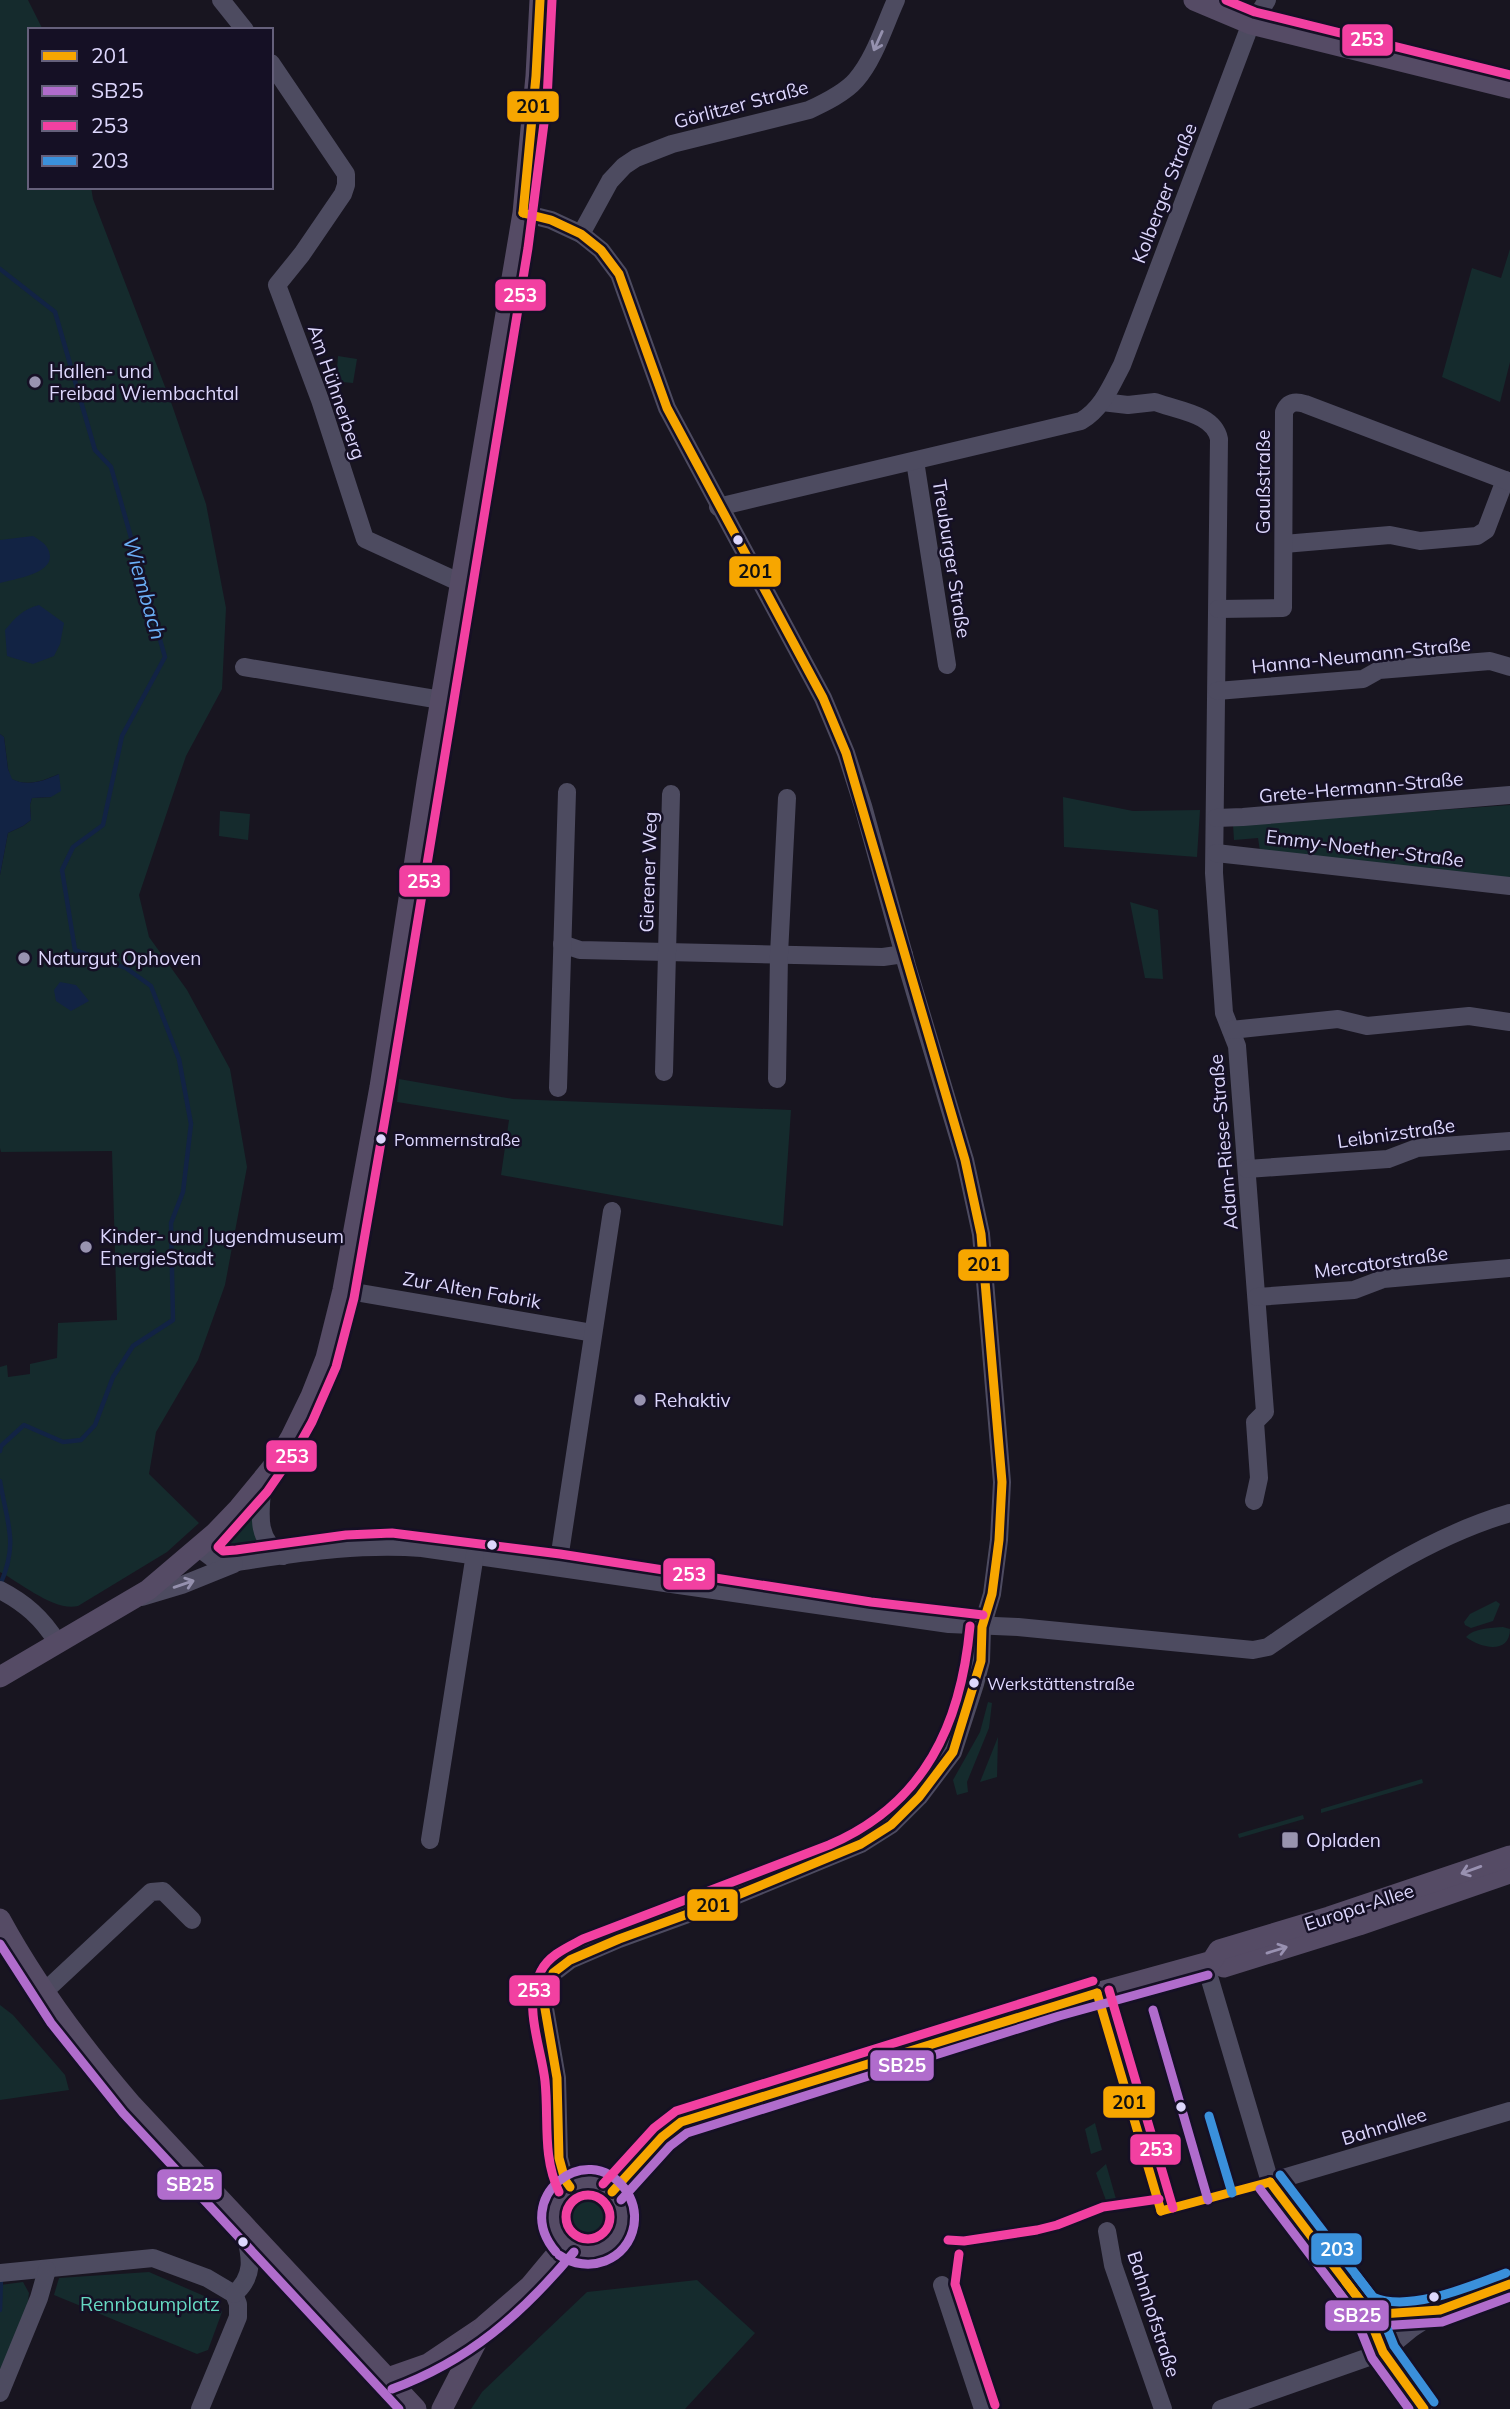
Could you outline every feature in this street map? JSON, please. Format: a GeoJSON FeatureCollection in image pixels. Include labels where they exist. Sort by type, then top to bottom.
{"type":"FeatureCollection","features":[{"type":"Feature","properties":{"kind":"main road"},"geometry":{"type":"LineString","coordinates":[[0,1678],[129,1601],[162,1579],[199,1548],[263,1480],[291,1437],[326,1358],[343,1290],[380,1087],[441,700],[523,213],[540,0]]}},
{"type":"Feature","properties":{"kind":"main road"},"geometry":{"type":"LineString","coordinates":[[1194,0],[1251,24],[1510,88]]}},
{"type":"Feature","properties":{"kind":"main road","name":"Europa-Allee"},"geometry":{"type":"LineString","coordinates":[[612,2192],[662,2137],[681,2122],[1056,2004],[1209,1962],[1219,1951],[1510,1856]]}},
{"type":"Feature","properties":{"kind":"main road","name":"Europa-Allee"},"geometry":{"type":"LineString","coordinates":[[1209,1962],[1224,1967],[1359,1925],[1510,1873]]}},
{"type":"Feature","properties":{"kind":"main road"},"geometry":{"type":"LineString","coordinates":[[0,1919],[44,1992],[94,2061],[416,2409]]}},
{"type":"Feature","properties":{"kind":"main road"},"geometry":{"type":"LineString","coordinates":[[587,2182],[612,2192],[622,2211],[620,2232],[614,2241],[596,2252],[574,2250],[565,2244],[553,2225],[553,2214],[555,2204],[570,2187],[587,2182]]}},
{"type":"Feature","properties":{"kind":"main road"},"geometry":{"type":"LineString","coordinates":[[388,2378],[428,2364],[485,2325],[530,2286],[565,2244]]}},
{"type":"Feature","properties":{"kind":"main road"},"geometry":{"type":"LineString","coordinates":[[442,2409],[485,2325]]}},
{"type":"Feature","properties":{"kind":"main road"},"geometry":{"type":"LineString","coordinates":[[388,2378],[399,2409]]}},
{"type":"Feature","properties":{"kind":"street"},"geometry":{"type":"LineString","coordinates":[[221,0],[243,28]]}},
{"type":"Feature","properties":{"kind":"street","name":"Görlitzer Straße"},"geometry":{"type":"LineString","coordinates":[[581,234],[610,181],[636,158],[672,144],[809,110],[856,81],[873,52],[896,0]]}},
{"type":"Feature","properties":{"kind":"street","name":"Kolberger Straße"},"geometry":{"type":"LineString","coordinates":[[718,507],[1081,421],[1089,416],[1102,402],[1122,365],[1251,24],[1267,0]]}},
{"type":"Feature","properties":{"kind":"street","name":"Am Hühnerberg"},"geometry":{"type":"LineString","coordinates":[[273,66],[346,174],[343,194],[277,285],[320,400],[365,539],[461,583]]}},
{"type":"Feature","properties":{"kind":"street"},"geometry":{"type":"LineString","coordinates":[[523,213],[551,220],[581,234],[601,250],[619,274],[667,408],[822,698],[846,752],[962,1145],[981,1234],[1002,1482],[999,1540],[994,1581],[982,1627],[981,1661],[953,1752],[929,1786],[891,1825],[861,1844],[718,1903],[619,1939],[570,1960],[553,1973],[544,2003],[557,2078],[559,2158],[565,2180],[570,2187]]}},
{"type":"Feature","properties":{"kind":"street"},"geometry":{"type":"LineString","coordinates":[[1102,402],[1128,405],[1156,402],[1205,419],[1215,428],[1219,439],[1218,609]]}},
{"type":"Feature","properties":{"kind":"street","name":"Gaußstraße"},"geometry":{"type":"LineString","coordinates":[[1218,609],[1283,608],[1284,412],[1287,405],[1304,404],[1508,481]]}},
{"type":"Feature","properties":{"kind":"street","name":"Treuburger Straße"},"geometry":{"type":"LineString","coordinates":[[915,461],[947,664]]}},
{"type":"Feature","properties":{"kind":"street"},"geometry":{"type":"LineString","coordinates":[[1284,544],[1390,535],[1419,541],[1478,536],[1486,530],[1508,481]]}},
{"type":"Feature","properties":{"kind":"street","name":"Adam-Riese-Straße"},"geometry":{"type":"LineString","coordinates":[[1218,609],[1214,873],[1224,1013],[1237,1046],[1265,1412],[1255,1422],[1259,1478],[1254,1501]]}},
{"type":"Feature","properties":{"kind":"street","name":"Hanna-Neumann-Straße"},"geometry":{"type":"LineString","coordinates":[[1217,691],[1363,679],[1379,670],[1490,662],[1510,667]]}},
{"type":"Feature","properties":{"kind":"street"},"geometry":{"type":"LineString","coordinates":[[244,667],[441,700]]}},
{"type":"Feature","properties":{"kind":"street"},"geometry":{"type":"LineString","coordinates":[[558,1088],[567,792]]}},
{"type":"Feature","properties":{"kind":"street","name":"Gierener Weg"},"geometry":{"type":"LineString","coordinates":[[664,1072],[671,794]]}},
{"type":"Feature","properties":{"kind":"street","name":"Grete-Hermann-Straße"},"geometry":{"type":"LineString","coordinates":[[1216,818],[1510,795]]}},
{"type":"Feature","properties":{"kind":"street"},"geometry":{"type":"LineString","coordinates":[[777,1079],[779,954],[787,798]]}},
{"type":"Feature","properties":{"kind":"street","name":"Emmy-Noether-Straße"},"geometry":{"type":"LineString","coordinates":[[1216,853],[1510,886]]}},
{"type":"Feature","properties":{"kind":"street","name":"Gierener Weg"},"geometry":{"type":"LineString","coordinates":[[562,944],[580,950],[883,957],[904,954]]}},
{"type":"Feature","properties":{"kind":"street"},"geometry":{"type":"LineString","coordinates":[[1231,1030],[1338,1019],[1367,1026],[1469,1016],[1510,1022]]}},
{"type":"Feature","properties":{"kind":"street","name":"Leibnizstraße"},"geometry":{"type":"LineString","coordinates":[[1247,1169],[1388,1159],[1417,1148],[1510,1141]]}},
{"type":"Feature","properties":{"kind":"street"},"geometry":{"type":"LineString","coordinates":[[558,1566],[612,1211]]}},
{"type":"Feature","properties":{"kind":"street","name":"Mercatorstraße"},"geometry":{"type":"LineString","coordinates":[[1257,1297],[1354,1290],[1383,1279],[1510,1269]]}},
{"type":"Feature","properties":{"kind":"street","name":"Zur Alten Fabrik"},"geometry":{"type":"LineString","coordinates":[[343,1290],[593,1333]]}},
{"type":"Feature","properties":{"kind":"street"},"geometry":{"type":"LineString","coordinates":[[263,1480],[263,1533],[266,1543],[283,1556]]}},
{"type":"Feature","properties":{"kind":"street"},"geometry":{"type":"LineString","coordinates":[[199,1548],[219,1563],[348,1547],[391,1545],[475,1554],[869,1614],[982,1627],[1261,1649],[1348,1592],[1437,1541],[1466,1527],[1510,1513]]}},
{"type":"Feature","properties":{"kind":"street"},"geometry":{"type":"LineString","coordinates":[[430,1840],[475,1554]]}},
{"type":"Feature","properties":{"kind":"street"},"geometry":{"type":"LineString","coordinates":[[129,1601],[182,1586],[237,1562]]}},
{"type":"Feature","properties":{"kind":"street"},"geometry":{"type":"LineString","coordinates":[[2,1591],[33,1611],[57,1642]]}},
{"type":"Feature","properties":{"kind":"street"},"geometry":{"type":"LineString","coordinates":[[44,1992],[151,1892],[163,1891],[192,1920]]}},
{"type":"Feature","properties":{"kind":"street"},"geometry":{"type":"LineString","coordinates":[[1209,1962],[1270,2182],[1365,2307],[1383,2352],[1424,2409]]}},
{"type":"Feature","properties":{"kind":"street","name":"Bahnallee"},"geometry":{"type":"LineString","coordinates":[[1270,2182],[1510,2111]]}},
{"type":"Feature","properties":{"kind":"street"},"geometry":{"type":"LineString","coordinates":[[234,2294],[245,2285],[251,2268],[243,2222]]}},
{"type":"Feature","properties":{"kind":"street","name":"Bahnhofstraße"},"geometry":{"type":"LineString","coordinates":[[1107,2231],[1113,2265],[1163,2409]]}},
{"type":"Feature","properties":{"kind":"street"},"geometry":{"type":"LineString","coordinates":[[0,2273],[153,2258],[207,2278],[234,2294],[238,2304],[236,2326],[200,2409]]}},
{"type":"Feature","properties":{"kind":"street"},"geometry":{"type":"LineString","coordinates":[[0,2393],[39,2298],[39,2271]]}},
{"type":"Feature","properties":{"kind":"street"},"geometry":{"type":"LineString","coordinates":[[942,2284],[983,2409]]}},
{"type":"Feature","properties":{"kind":"street"},"geometry":{"type":"LineString","coordinates":[[1221,2409],[1383,2352],[1440,2310],[1510,2284]]}},
{"type":"Feature","properties":{"kind":"street"},"geometry":{"type":"LineString","coordinates":[[1365,2307],[1381,2314],[1440,2310]]}},
{"type":"Feature","properties":{"kind":"green space"},"geometry":{"type":"Polygon","coordinates":[[[0,0],[28,0],[42,28],[28,28],[28,189],[91,189],[206,504],[226,608],[222,689],[186,756],[139,895],[149,937],[187,990],[230,1069],[247,1167],[225,1285],[198,1360],[156,1432],[149,1474],[199,1523],[167,1552],[78,1606],[69,1607],[49,1601],[0,1572],[0,1367],[7,1365],[8,1377],[30,1374],[30,1364],[57,1358],[58,1323],[117,1320],[112,1151],[1,1152],[0,875],[8,833],[31,820],[32,798],[51,797],[59,774],[29,783],[11,779],[4,737],[0,734],[0,0]]]}},
{"type":"Feature","properties":{"kind":"green space"},"geometry":{"type":"Polygon","coordinates":[[[1510,249],[1510,362],[1500,402],[1442,377],[1472,268],[1501,278],[1510,249]]]}},
{"type":"Feature","properties":{"kind":"green space"},"geometry":{"type":"Polygon","coordinates":[[[338,356],[357,359],[353,383],[342,382],[337,369],[338,356]]]}},
{"type":"Feature","properties":{"kind":"green space"},"geometry":{"type":"Polygon","coordinates":[[[1063,797],[1133,811],[1200,810],[1197,857],[1064,847],[1063,797]]]}},
{"type":"Feature","properties":{"kind":"green space"},"geometry":{"type":"Polygon","coordinates":[[[1510,805],[1510,879],[1260,851],[1258,838],[1234,840],[1233,825],[1510,805]]]}},
{"type":"Feature","properties":{"kind":"green space"},"geometry":{"type":"Polygon","coordinates":[[[220,811],[250,814],[248,840],[219,836],[220,811]]]}},
{"type":"Feature","properties":{"kind":"green space"},"geometry":{"type":"Polygon","coordinates":[[[1130,902],[1158,910],[1163,979],[1145,978],[1130,902]]]}},
{"type":"Feature","properties":{"kind":"green space"},"geometry":{"type":"Polygon","coordinates":[[[399,1079],[513,1099],[791,1110],[783,1226],[501,1175],[509,1120],[397,1102],[399,1079]]]}},
{"type":"Feature","properties":{"kind":"green space"},"geometry":{"type":"Polygon","coordinates":[[[251,1511],[257,1512],[256,1546],[231,1551],[223,1549],[222,1540],[251,1511]]]}},
{"type":"Feature","properties":{"kind":"green space"},"geometry":{"type":"Polygon","coordinates":[[[1496,1601],[1500,1604],[1493,1621],[1471,1628],[1465,1625],[1464,1622],[1470,1614],[1496,1601]]]}},
{"type":"Feature","properties":{"kind":"green space"},"geometry":{"type":"Polygon","coordinates":[[[1503,1627],[1510,1629],[1509,1637],[1500,1646],[1486,1646],[1466,1637],[1478,1630],[1503,1627]]]}},
{"type":"Feature","properties":{"kind":"green space"},"geometry":{"type":"Polygon","coordinates":[[[988,1702],[992,1703],[989,1728],[967,1782],[968,1792],[957,1795],[953,1780],[980,1732],[988,1702]]]}},
{"type":"Feature","properties":{"kind":"green space"},"geometry":{"type":"Polygon","coordinates":[[[998,1737],[997,1777],[980,1782],[998,1737]]]}},
{"type":"Feature","properties":{"kind":"green space"},"geometry":{"type":"Polygon","coordinates":[[[1422,1779],[1423,1783],[1321,1813],[1321,1809],[1422,1779]]]}},
{"type":"Feature","properties":{"kind":"green space"},"geometry":{"type":"Polygon","coordinates":[[[1303,1815],[1304,1819],[1239,1838],[1238,1834],[1303,1815]]]}},
{"type":"Feature","properties":{"kind":"green space"},"geometry":{"type":"Polygon","coordinates":[[[0,2005],[13,2015],[65,2075],[69,2090],[0,2100],[0,2005]]]}},
{"type":"Feature","properties":{"kind":"green space"},"geometry":{"type":"Polygon","coordinates":[[[1095,2123],[1102,2150],[1091,2154],[1085,2129],[1095,2123]]]}},
{"type":"Feature","properties":{"kind":"green space"},"geometry":{"type":"Polygon","coordinates":[[[1106,2164],[1116,2199],[1108,2206],[1096,2173],[1106,2164]]]}},
{"type":"Feature","properties":{"kind":"green space"},"geometry":{"type":"Polygon","coordinates":[[[588,2192],[598,2194],[606,2200],[612,2208],[612,2228],[606,2236],[598,2242],[588,2244],[578,2242],[570,2236],[564,2228],[562,2218],[564,2208],[570,2200],[578,2194],[588,2192]]]}},
{"type":"Feature","properties":{"kind":"green space","name":"Rennbaumplatz"},"geometry":{"type":"Polygon","coordinates":[[[149,2272],[218,2302],[222,2312],[208,2350],[197,2354],[54,2295],[59,2278],[149,2272]]]}},
{"type":"Feature","properties":{"kind":"green space"},"geometry":{"type":"Polygon","coordinates":[[[697,2280],[755,2333],[685,2409],[471,2409],[482,2392],[587,2292],[697,2280]]]}},
{"type":"Feature","properties":{"kind":"green space"},"geometry":{"type":"Polygon","coordinates":[[[23,2282],[29,2293],[27,2310],[0,2376],[0,2285],[23,2282]]]}},
{"type":"Feature","properties":{"kind":"water"},"geometry":{"type":"Polygon","coordinates":[[[33,536],[48,549],[49,562],[31,575],[0,583],[0,540],[33,536]]]}},
{"type":"Feature","properties":{"kind":"water"},"geometry":{"type":"Polygon","coordinates":[[[39,605],[64,623],[60,644],[54,656],[33,664],[7,656],[5,630],[20,614],[39,605]]]}},
{"type":"Feature","properties":{"kind":"water"},"geometry":{"type":"Polygon","coordinates":[[[0,734],[4,737],[12,779],[30,783],[59,774],[61,791],[51,797],[32,798],[31,820],[8,833],[0,875],[0,734]]]}},
{"type":"Feature","properties":{"kind":"water"},"geometry":{"type":"Polygon","coordinates":[[[60,982],[76,985],[89,1001],[71,1011],[56,1001],[54,990],[60,982]]]}},
{"type":"Feature","properties":{"kind":"waterway","name":"Wiembach"},"geometry":{"type":"LineString","coordinates":[[0,269],[55,312],[95,450],[111,467],[165,657],[122,736],[103,825],[73,847],[62,870],[75,950],[126,968],[151,986],[179,1059],[191,1124],[183,1192],[171,1223],[173,1320],[133,1346],[113,1377],[95,1425],[81,1440],[63,1442],[24,1425],[1,1446],[0,1451]]}},
{"type":"Feature","properties":{"kind":"waterway","name":"Wiembach"},"geometry":{"type":"LineString","coordinates":[[0,1481],[10,1533],[9,1557],[0,1585]]}},
{"type":"Feature","properties":{"kind":"waterway","name":"Wiembach"},"geometry":{"type":"LineString","coordinates":[[0,2310],[1,2277]]}},
{"type":"Feature","properties":{"kind":"transit line","name":"201"},"geometry":{"type":"LineString","coordinates":[[523,213],[540,0]]}},
{"type":"Feature","properties":{"kind":"transit line","name":"253"},"geometry":{"type":"LineString","coordinates":[[552,0],[547,100],[528,248],[354,1298],[336,1367],[312,1422],[267,1492],[218,1547],[223,1551],[236,1550],[346,1535],[392,1533],[560,1554],[871,1602],[983,1615]]}},
{"type":"Feature","properties":{"kind":"transit line","name":"253"},"geometry":{"type":"LineString","coordinates":[[1226,0],[1255,12],[1510,75]]}},
{"type":"Feature","properties":{"kind":"transit line","name":"201"},"geometry":{"type":"LineString","coordinates":[[523,213],[551,220],[581,234],[601,250],[619,274],[667,408],[823,698],[846,753],[965,1160],[981,1234],[1002,1482],[999,1540],[992,1594],[982,1627],[981,1661],[953,1752],[919,1797],[891,1825],[861,1844],[718,1903],[619,1939],[570,1960],[553,1973],[544,2003],[557,2078],[559,2158],[565,2180],[570,2187]]}},
{"type":"Feature","properties":{"kind":"transit line","name":"253"},"geometry":{"type":"LineString","coordinates":[[559,2192],[550,2165],[545,2081],[533,2012],[536,1984],[544,1965],[559,1952],[583,1939],[829,1845],[862,1828],[890,1807],[913,1784],[932,1757],[947,1728],[958,1696],[970,1626]]}},
{"type":"Feature","properties":{"kind":"transit line","name":"SB25"},"geometry":{"type":"LineString","coordinates":[[0,1944],[51,2023],[123,2113],[399,2409]]}},
{"type":"Feature","properties":{"kind":"transit line","name":"SB25"},"geometry":{"type":"LineString","coordinates":[[621,2200],[670,2146],[687,2133],[1059,2016],[1208,1975]]}},
{"type":"Feature","properties":{"kind":"transit line","name":"253"},"geometry":{"type":"LineString","coordinates":[[603,2184],[654,2128],[676,2111],[1093,1981]]}},
{"type":"Feature","properties":{"kind":"transit line","name":"253"},"geometry":{"type":"LineString","coordinates":[[1109,1990],[1173,2208]]}},
{"type":"Feature","properties":{"kind":"transit line","name":"201"},"geometry":{"type":"LineString","coordinates":[[1097,1993],[1161,2211]]}},
{"type":"Feature","properties":{"kind":"transit line","name":"201"},"geometry":{"type":"LineString","coordinates":[[612,2192],[662,2137],[681,2122],[1097,1993]]}},
{"type":"Feature","properties":{"kind":"transit line","name":"SB25"},"geometry":{"type":"LineString","coordinates":[[1153,2010],[1208,2200]]}},
{"type":"Feature","properties":{"kind":"transit line","name":"203"},"geometry":{"type":"LineString","coordinates":[[1209,2116],[1232,2193]]}},
{"type":"Feature","properties":{"kind":"transit line","name":"SB25"},"geometry":{"type":"LineString","coordinates":[[556,2252],[544,2232],[542,2212],[547,2195],[559,2181],[574,2172],[591,2169],[609,2175],[625,2189],[634,2211],[634,2225],[624,2248],[615,2256],[594,2264],[570,2261],[559,2255]]}},
{"type":"Feature","properties":{"kind":"transit line","name":"203"},"geometry":{"type":"LineString","coordinates":[[1280,2175],[1373,2297],[1404,2302],[1422,2300],[1458,2291],[1506,2273]]}},
{"type":"Feature","properties":{"kind":"transit line","name":"201"},"geometry":{"type":"LineString","coordinates":[[1270,2182],[1365,2307],[1381,2314],[1440,2310],[1510,2284]]}},
{"type":"Feature","properties":{"kind":"transit line","name":"201"},"geometry":{"type":"LineString","coordinates":[[1161,2211],[1270,2182]]}},
{"type":"Feature","properties":{"kind":"transit line","name":"SB25"},"geometry":{"type":"LineString","coordinates":[[1260,2189],[1356,2315],[1379,2326],[1442,2322],[1510,2297]]}},
{"type":"Feature","properties":{"kind":"transit line","name":"253"},"geometry":{"type":"LineString","coordinates":[[588,2195],[604,2201],[610,2217],[604,2233],[588,2239],[572,2233],[566,2217],[572,2201],[588,2195]]}},
{"type":"Feature","properties":{"kind":"transit line","name":"253"},"geometry":{"type":"LineString","coordinates":[[948,2240],[964,2241],[1037,2230],[1103,2207],[1159,2199]]}},
{"type":"Feature","properties":{"kind":"transit line","name":"SB25"},"geometry":{"type":"LineString","coordinates":[[392,2389],[420,2378],[470,2350],[514,2315],[574,2252]]}},
{"type":"Feature","properties":{"kind":"transit line","name":"253"},"geometry":{"type":"LineString","coordinates":[[959,2254],[955,2284],[995,2405]]}},
{"type":"Feature","properties":{"kind":"transit line","name":"203"},"geometry":{"type":"LineString","coordinates":[[1356,2275],[1376,2301],[1394,2346],[1434,2402]]}},
{"type":"Feature","properties":{"kind":"transit line","name":"201"},"geometry":{"type":"LineString","coordinates":[[1346,2282],[1365,2307],[1383,2352],[1424,2409]]}},
{"type":"Feature","properties":{"kind":"transit line","name":"SB25"},"geometry":{"type":"LineString","coordinates":[[1336,2289],[1354,2313],[1372,2358],[1409,2409]]}},
{"type":"Feature","properties":{"kind":"place","name":"Hallen- und Freibad Wiembachtal"},"geometry":{"type":"Point","coordinates":[35,382]}},
{"type":"Feature","properties":{"kind":"place","name":"Naturgut Ophoven"},"geometry":{"type":"Point","coordinates":[24,958]}},
{"type":"Feature","properties":{"kind":"place","name":"Pommernstraße"},"geometry":{"type":"Point","coordinates":[381,1139]}},
{"type":"Feature","properties":{"kind":"place","name":"Kinder- und Jugendmuseum EnergieStadt"},"geometry":{"type":"Point","coordinates":[86,1247]}},
{"type":"Feature","properties":{"kind":"place","name":"Rehaktiv"},"geometry":{"type":"Point","coordinates":[640,1400]}},
{"type":"Feature","properties":{"kind":"place","name":"Werkstättenstraße"},"geometry":{"type":"Point","coordinates":[974,1683]}},
{"type":"Feature","properties":{"kind":"place","name":"Opladen"},"geometry":{"type":"Point","coordinates":[1290,1840]}}]}
